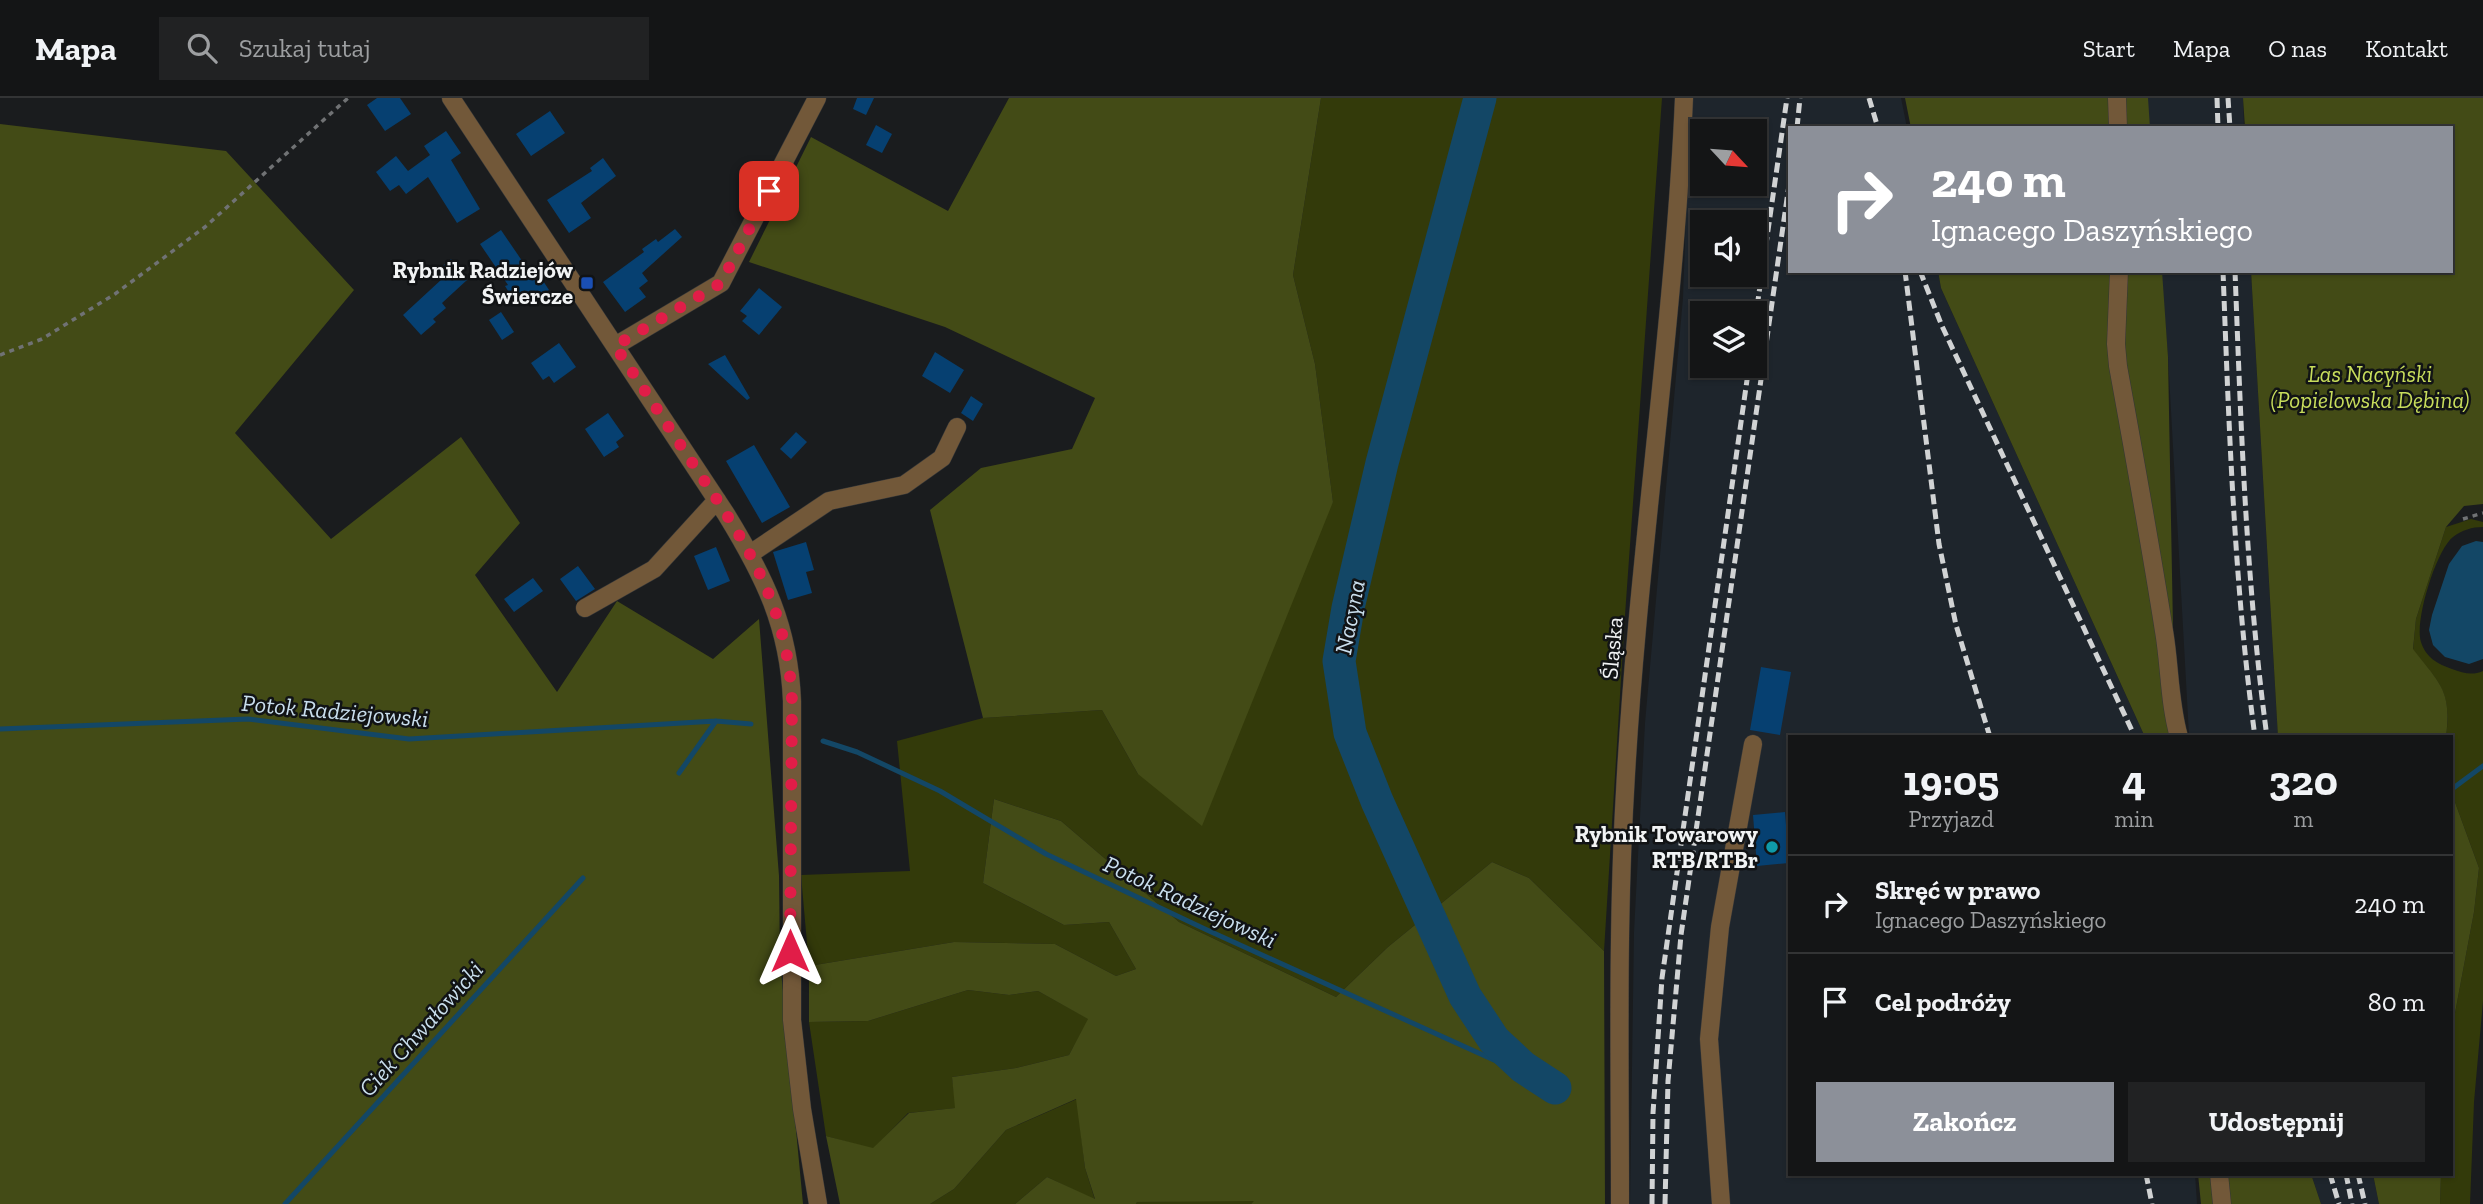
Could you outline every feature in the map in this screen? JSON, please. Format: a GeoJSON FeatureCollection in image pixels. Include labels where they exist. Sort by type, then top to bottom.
{"type":"FeatureCollection","features":[{"type":"Feature","properties":{"kind":"street"},"geometry":{"type":"LineString","coordinates":[[451,98],[717,500],[750,554],[772,600],[783,635],[790,676],[793,716],[790,928],[792,1020],[800,1100],[818,1204]]}},
{"type":"Feature","properties":{"kind":"street"},"geometry":{"type":"LineString","coordinates":[[615,346],[721,283],[817,98]]}},
{"type":"Feature","properties":{"kind":"street","name":"Śląska"},"geometry":{"type":"LineString","coordinates":[[1620,1204],[1620,940],[1625,792],[1678,203],[1684,98]]}},
{"type":"Feature","properties":{"kind":"street"},"geometry":{"type":"LineString","coordinates":[[2117,98],[2118,126]]}},
{"type":"Feature","properties":{"kind":"street"},"geometry":{"type":"LineString","coordinates":[[2119,273],[2116,344],[2118,366],[2150,542],[2178,735]]}},
{"type":"Feature","properties":{"kind":"street"},"geometry":{"type":"LineString","coordinates":[[750,554],[829,501],[904,485],[942,458],[957,427]]}},
{"type":"Feature","properties":{"kind":"street"},"geometry":{"type":"LineString","coordinates":[[585,608],[654,569],[717,500]]}},
{"type":"Feature","properties":{"kind":"street"},"geometry":{"type":"LineString","coordinates":[[1721,1204],[1709,1039],[1720,927],[1753,744]]}},
{"type":"Feature","properties":{"kind":"street"},"geometry":{"type":"LineString","coordinates":[[2219,1176],[2222,1204]]}},
{"type":"Feature","properties":{"kind":"path"},"geometry":{"type":"LineString","coordinates":[[0,355],[42,339],[116,294],[205,227],[348,98]]}},
{"type":"Feature","properties":{"kind":"path"},"geometry":{"type":"LineString","coordinates":[[2463,519],[2483,513]]}},
{"type":"Feature","properties":{"kind":"shaded area"},"geometry":{"type":"Polygon","coordinates":[[[1690,98],[1901,98],[1907,126],[1788,126],[1788,273],[1938,273],[1941,288],[2144,735],[1788,735],[1788,1176],[2195,1176],[2197,1204],[1630,1204],[1634,932],[1645,723],[1683,298],[1690,98]]]}},
{"type":"Feature","properties":{"kind":"shaded area"},"geometry":{"type":"Polygon","coordinates":[[[2146,98],[2243,98],[2244,126],[2148,126],[2146,98]]]}},
{"type":"Feature","properties":{"kind":"shaded area"},"geometry":{"type":"Polygon","coordinates":[[[2161,273],[2251,273],[2278,735],[2189,735],[2161,273]]]}},
{"type":"Feature","properties":{"kind":"shaded area"},"geometry":{"type":"Polygon","coordinates":[[[2312,1176],[2373,1176],[2379,1204],[2321,1204],[2312,1176]]]}},
{"type":"Feature","properties":{"kind":"green space"},"geometry":{"type":"Polygon","coordinates":[[[1009,98],[1321,98],[1293,275],[1315,364],[1333,502],[1202,826],[1138,774],[1102,710],[983,718],[930,510],[981,468],[1072,449],[1095,398],[945,327],[749,262],[811,137],[948,211],[1009,98]]]}},
{"type":"Feature","properties":{"kind":"green space"},"geometry":{"type":"Polygon","coordinates":[[[1321,98],[1662,98],[1604,951],[1529,878],[1492,862],[1388,947],[1336,997],[1179,922],[1061,821],[994,799],[983,883],[1064,925],[1109,922],[1136,969],[1116,976],[1055,944],[954,942],[809,966],[801,875],[910,871],[897,741],[983,718],[1102,710],[1138,774],[1333,502],[1315,364],[1293,275],[1321,98]]]}},
{"type":"Feature","properties":{"kind":"green space"},"geometry":{"type":"Polygon","coordinates":[[[1905,98],[2148,98],[2150,126],[1911,126],[1905,98]]]}},
{"type":"Feature","properties":{"kind":"green space","name":"Las Nacyński (Popielowska Dębina)"},"geometry":{"type":"Polygon","coordinates":[[[2243,98],[2483,98],[2483,504],[2464,506],[2446,527],[2416,619],[2413,649],[2442,688],[2447,708],[2446,735],[2278,735],[2251,273],[2453,273],[2453,126],[2245,126],[2243,98]]]}},
{"type":"Feature","properties":{"kind":"green space"},"geometry":{"type":"Polygon","coordinates":[[[0,124],[226,151],[354,290],[235,433],[331,539],[461,437],[520,523],[475,575],[557,692],[617,601],[713,659],[759,619],[779,876],[780,960],[803,1204],[0,1204],[0,124]]]}},
{"type":"Feature","properties":{"kind":"green space"},"geometry":{"type":"Polygon","coordinates":[[[1938,273],[2162,273],[2168,357],[2175,735],[2144,735],[1941,288],[1938,273]]]}},
{"type":"Feature","properties":{"kind":"green space"},"geometry":{"type":"Polygon","coordinates":[[[2471,519],[2483,522],[2483,527],[2464,531],[2446,544],[2428,587],[2420,632],[2423,648],[2437,662],[2464,673],[2483,671],[2483,1001],[2474,1102],[2470,1204],[2440,1204],[2441,1176],[2453,1176],[2453,1036],[2479,868],[2453,797],[2453,735],[2446,735],[2445,698],[2437,680],[2413,650],[2416,619],[2446,527],[2471,519]]]}},
{"type":"Feature","properties":{"kind":"green space"},"geometry":{"type":"Polygon","coordinates":[[[2453,797],[2479,868],[2474,912],[2453,1036],[2453,797]]]}},
{"type":"Feature","properties":{"kind":"green space"},"geometry":{"type":"Polygon","coordinates":[[[994,799],[1061,821],[1179,922],[1336,997],[1388,947],[1492,862],[1529,878],[1604,951],[1605,1204],[1251,1204],[1254,1201],[1015,1204],[1047,1177],[1095,1199],[1085,1168],[1076,1099],[1006,1130],[954,1189],[930,1204],[840,1204],[826,1136],[873,1148],[909,1113],[955,1108],[952,1077],[1016,1068],[1069,1055],[1088,1019],[1038,991],[1009,995],[968,990],[868,1021],[809,1022],[809,966],[954,942],[1055,944],[1116,976],[1136,969],[1109,922],[1064,925],[983,883],[994,799]]]}},
{"type":"Feature","properties":{"kind":"green space"},"geometry":{"type":"Polygon","coordinates":[[[968,990],[1009,995],[1038,991],[1089,1019],[1069,1055],[1016,1068],[952,1077],[956,1108],[908,1113],[873,1149],[826,1136],[809,1022],[868,1021],[968,990]]]}},
{"type":"Feature","properties":{"kind":"green space"},"geometry":{"type":"Polygon","coordinates":[[[1077,1099],[1085,1168],[1095,1200],[1047,1177],[1015,1204],[930,1204],[954,1189],[1006,1130],[1077,1099]]]}},
{"type":"Feature","properties":{"kind":"green space"},"geometry":{"type":"Polygon","coordinates":[[[2198,1176],[2312,1176],[2321,1204],[2201,1204],[2198,1176]]]}},
{"type":"Feature","properties":{"kind":"green space"},"geometry":{"type":"Polygon","coordinates":[[[2373,1176],[2441,1176],[2440,1204],[2379,1204],[2373,1176]]]}},
{"type":"Feature","properties":{"kind":"green space"},"geometry":{"type":"Polygon","coordinates":[[[1255,1201],[1251,1204],[1136,1204],[1137,1202],[1255,1201]]]}},
{"type":"Feature","properties":{"kind":"water"},"geometry":{"type":"Polygon","coordinates":[[[2476,541],[2483,542],[2483,659],[2469,664],[2445,657],[2433,645],[2429,630],[2449,564],[2462,546],[2476,541]]]}},
{"type":"Feature","properties":{"kind":"building"},"geometry":{"type":"Polygon","coordinates":[[[377,98],[400,98],[411,114],[385,131],[367,105],[377,98]]]}},
{"type":"Feature","properties":{"kind":"building"},"geometry":{"type":"Polygon","coordinates":[[[857,98],[874,98],[866,115],[853,109],[857,98]]]}},
{"type":"Feature","properties":{"kind":"building"},"geometry":{"type":"Polygon","coordinates":[[[550,111],[565,133],[531,156],[516,134],[550,111]]]}},
{"type":"Feature","properties":{"kind":"building"},"geometry":{"type":"Polygon","coordinates":[[[876,125],[892,134],[882,153],[866,145],[876,125]]]}},
{"type":"Feature","properties":{"kind":"building"},"geometry":{"type":"Polygon","coordinates":[[[446,131],[461,153],[451,160],[480,209],[457,223],[428,177],[406,194],[399,185],[390,191],[376,172],[396,156],[408,171],[430,155],[424,146],[446,131]]]}},
{"type":"Feature","properties":{"kind":"building"},"geometry":{"type":"Polygon","coordinates":[[[603,158],[616,176],[581,203],[591,218],[569,233],[547,200],[592,171],[590,168],[603,158]]]}},
{"type":"Feature","properties":{"kind":"building"},"geometry":{"type":"Polygon","coordinates":[[[675,229],[682,237],[642,273],[648,281],[639,288],[646,297],[625,312],[603,282],[644,252],[642,249],[656,239],[658,242],[675,229]]]}},
{"type":"Feature","properties":{"kind":"building"},"geometry":{"type":"Polygon","coordinates":[[[501,230],[529,271],[534,267],[549,290],[529,304],[523,296],[515,302],[505,286],[508,285],[480,244],[501,230]]]}},
{"type":"Feature","properties":{"kind":"building"},"geometry":{"type":"Polygon","coordinates":[[[451,259],[467,280],[442,303],[446,308],[433,319],[436,322],[421,335],[403,315],[442,279],[436,272],[451,259]]]}},
{"type":"Feature","properties":{"kind":"building"},"geometry":{"type":"Polygon","coordinates":[[[759,288],[782,307],[759,335],[742,321],[747,316],[740,311],[759,288]]]}},
{"type":"Feature","properties":{"kind":"building"},"geometry":{"type":"Polygon","coordinates":[[[501,312],[514,332],[502,340],[489,320],[501,312]]]}},
{"type":"Feature","properties":{"kind":"building"},"geometry":{"type":"Polygon","coordinates":[[[559,343],[576,367],[554,383],[549,376],[543,380],[531,363],[559,343]]]}},
{"type":"Feature","properties":{"kind":"building"},"geometry":{"type":"Polygon","coordinates":[[[935,352],[964,370],[950,393],[922,376],[935,352]]]}},
{"type":"Feature","properties":{"kind":"building"},"geometry":{"type":"Polygon","coordinates":[[[725,355],[750,398],[747,400],[708,364],[725,355]]]}},
{"type":"Feature","properties":{"kind":"building"},"geometry":{"type":"Polygon","coordinates":[[[971,396],[983,404],[973,421],[961,413],[971,396]]]}},
{"type":"Feature","properties":{"kind":"building"},"geometry":{"type":"Polygon","coordinates":[[[608,413],[624,436],[616,442],[619,447],[604,457],[585,429],[608,413]]]}},
{"type":"Feature","properties":{"kind":"building"},"geometry":{"type":"Polygon","coordinates":[[[796,432],[807,442],[791,459],[780,449],[796,432]]]}},
{"type":"Feature","properties":{"kind":"building"},"geometry":{"type":"Polygon","coordinates":[[[754,445],[790,507],[762,523],[726,461],[754,445]]]}},
{"type":"Feature","properties":{"kind":"building"},"geometry":{"type":"Polygon","coordinates":[[[806,542],[814,570],[806,572],[812,593],[788,600],[773,552],[806,542]]]}},
{"type":"Feature","properties":{"kind":"building"},"geometry":{"type":"Polygon","coordinates":[[[716,547],[730,581],[708,590],[694,556],[716,547]]]}},
{"type":"Feature","properties":{"kind":"building"},"geometry":{"type":"Polygon","coordinates":[[[578,566],[595,589],[576,601],[560,579],[578,566]]]}},
{"type":"Feature","properties":{"kind":"building"},"geometry":{"type":"Polygon","coordinates":[[[533,578],[543,591],[514,612],[504,599],[533,578]]]}},
{"type":"Feature","properties":{"kind":"building"},"geometry":{"type":"Polygon","coordinates":[[[1761,667],[1791,672],[1780,735],[1750,730],[1761,667]]]}},
{"type":"Feature","properties":{"kind":"building","name":"Rybnik Towarowy RTB/RTBr"},"geometry":{"type":"Polygon","coordinates":[[[1785,812],[1788,863],[1757,866],[1753,815],[1785,812]]]}},
{"type":"Feature","properties":{"kind":"waterway","name":"Nacyna"},"geometry":{"type":"LineString","coordinates":[[1480,98],[1382,463],[1348,608],[1339,661],[1350,733],[1377,801],[1465,996],[1494,1040],[1523,1067],[1555,1088]]}},
{"type":"Feature","properties":{"kind":"waterway","name":"Potok Radziejowski"},"geometry":{"type":"LineString","coordinates":[[0,729],[248,719],[409,739],[716,721],[751,724]]}},
{"type":"Feature","properties":{"kind":"waterway","name":"Ciek Chwałowicki"},"geometry":{"type":"LineString","coordinates":[[679,773],[716,721]]}},
{"type":"Feature","properties":{"kind":"waterway","name":"Potok Radziejowski"},"geometry":{"type":"LineString","coordinates":[[823,741],[857,752],[940,791],[1046,854],[1547,1084]]}},
{"type":"Feature","properties":{"kind":"waterway"},"geometry":{"type":"LineString","coordinates":[[2453,788],[2483,766]]}},
{"type":"Feature","properties":{"kind":"waterway","name":"Ciek Chwałowicki"},"geometry":{"type":"LineString","coordinates":[[285,1204],[583,878]]}},
{"type":"Feature","properties":{"kind":"railway"},"geometry":{"type":"LineString","coordinates":[[1758,301],[1787,98]]}},
{"type":"Feature","properties":{"kind":"railway"},"geometry":{"type":"LineString","coordinates":[[1797,126],[1800,98]]}},
{"type":"Feature","properties":{"kind":"railway"},"geometry":{"type":"LineString","coordinates":[[1869,98],[1877,126]]}},
{"type":"Feature","properties":{"kind":"railway"},"geometry":{"type":"LineString","coordinates":[[2217,98],[2218,126]]}},
{"type":"Feature","properties":{"kind":"railway"},"geometry":{"type":"LineString","coordinates":[[2228,98],[2230,126]]}},
{"type":"Feature","properties":{"kind":"railway"},"geometry":{"type":"LineString","coordinates":[[1665,1204],[1668,1081],[1681,935],[1788,192]]}},
{"type":"Feature","properties":{"kind":"railway"},"geometry":{"type":"LineString","coordinates":[[1905,273],[1939,544],[1956,625],[1989,735]]}},
{"type":"Feature","properties":{"kind":"railway"},"geometry":{"type":"LineString","coordinates":[[1921,273],[1942,326],[2134,735]]}},
{"type":"Feature","properties":{"kind":"railway"},"geometry":{"type":"LineString","coordinates":[[2223,273],[2237,563],[2255,735]]}},
{"type":"Feature","properties":{"kind":"railway"},"geometry":{"type":"LineString","coordinates":[[2235,273],[2249,563],[2267,735]]}},
{"type":"Feature","properties":{"kind":"railway"},"geometry":{"type":"LineString","coordinates":[[1652,1204],[1653,1113],[1662,978],[1747,378]]}},
{"type":"Feature","properties":{"kind":"railway"},"geometry":{"type":"LineString","coordinates":[[2146,1176],[2152,1204]]}},
{"type":"Feature","properties":{"kind":"railway"},"geometry":{"type":"LineString","coordinates":[[2331,1176],[2339,1204]]}},
{"type":"Feature","properties":{"kind":"railway"},"geometry":{"type":"LineString","coordinates":[[2346,1176],[2352,1204]]}},
{"type":"Feature","properties":{"kind":"railway"},"geometry":{"type":"LineString","coordinates":[[2358,1176],[2365,1204]]}},
{"type":"Feature","properties":{"kind":"place","name":"Rybnik Radziejów Świercze"},"geometry":{"type":"Point","coordinates":[587,283]}},
{"type":"Feature","properties":{"kind":"place","name":"Rybnik Towarowy RTB/RTBr"},"geometry":{"type":"Point","coordinates":[1772,847]}},
{"type":"Feature","properties":{"kind":"route"},"geometry":{"type":"LineString","coordinates":[[769,191],[721,283],[615,346],[735,528],[762,575],[780,624],[789,664],[792,701],[790,951]]}}]}
